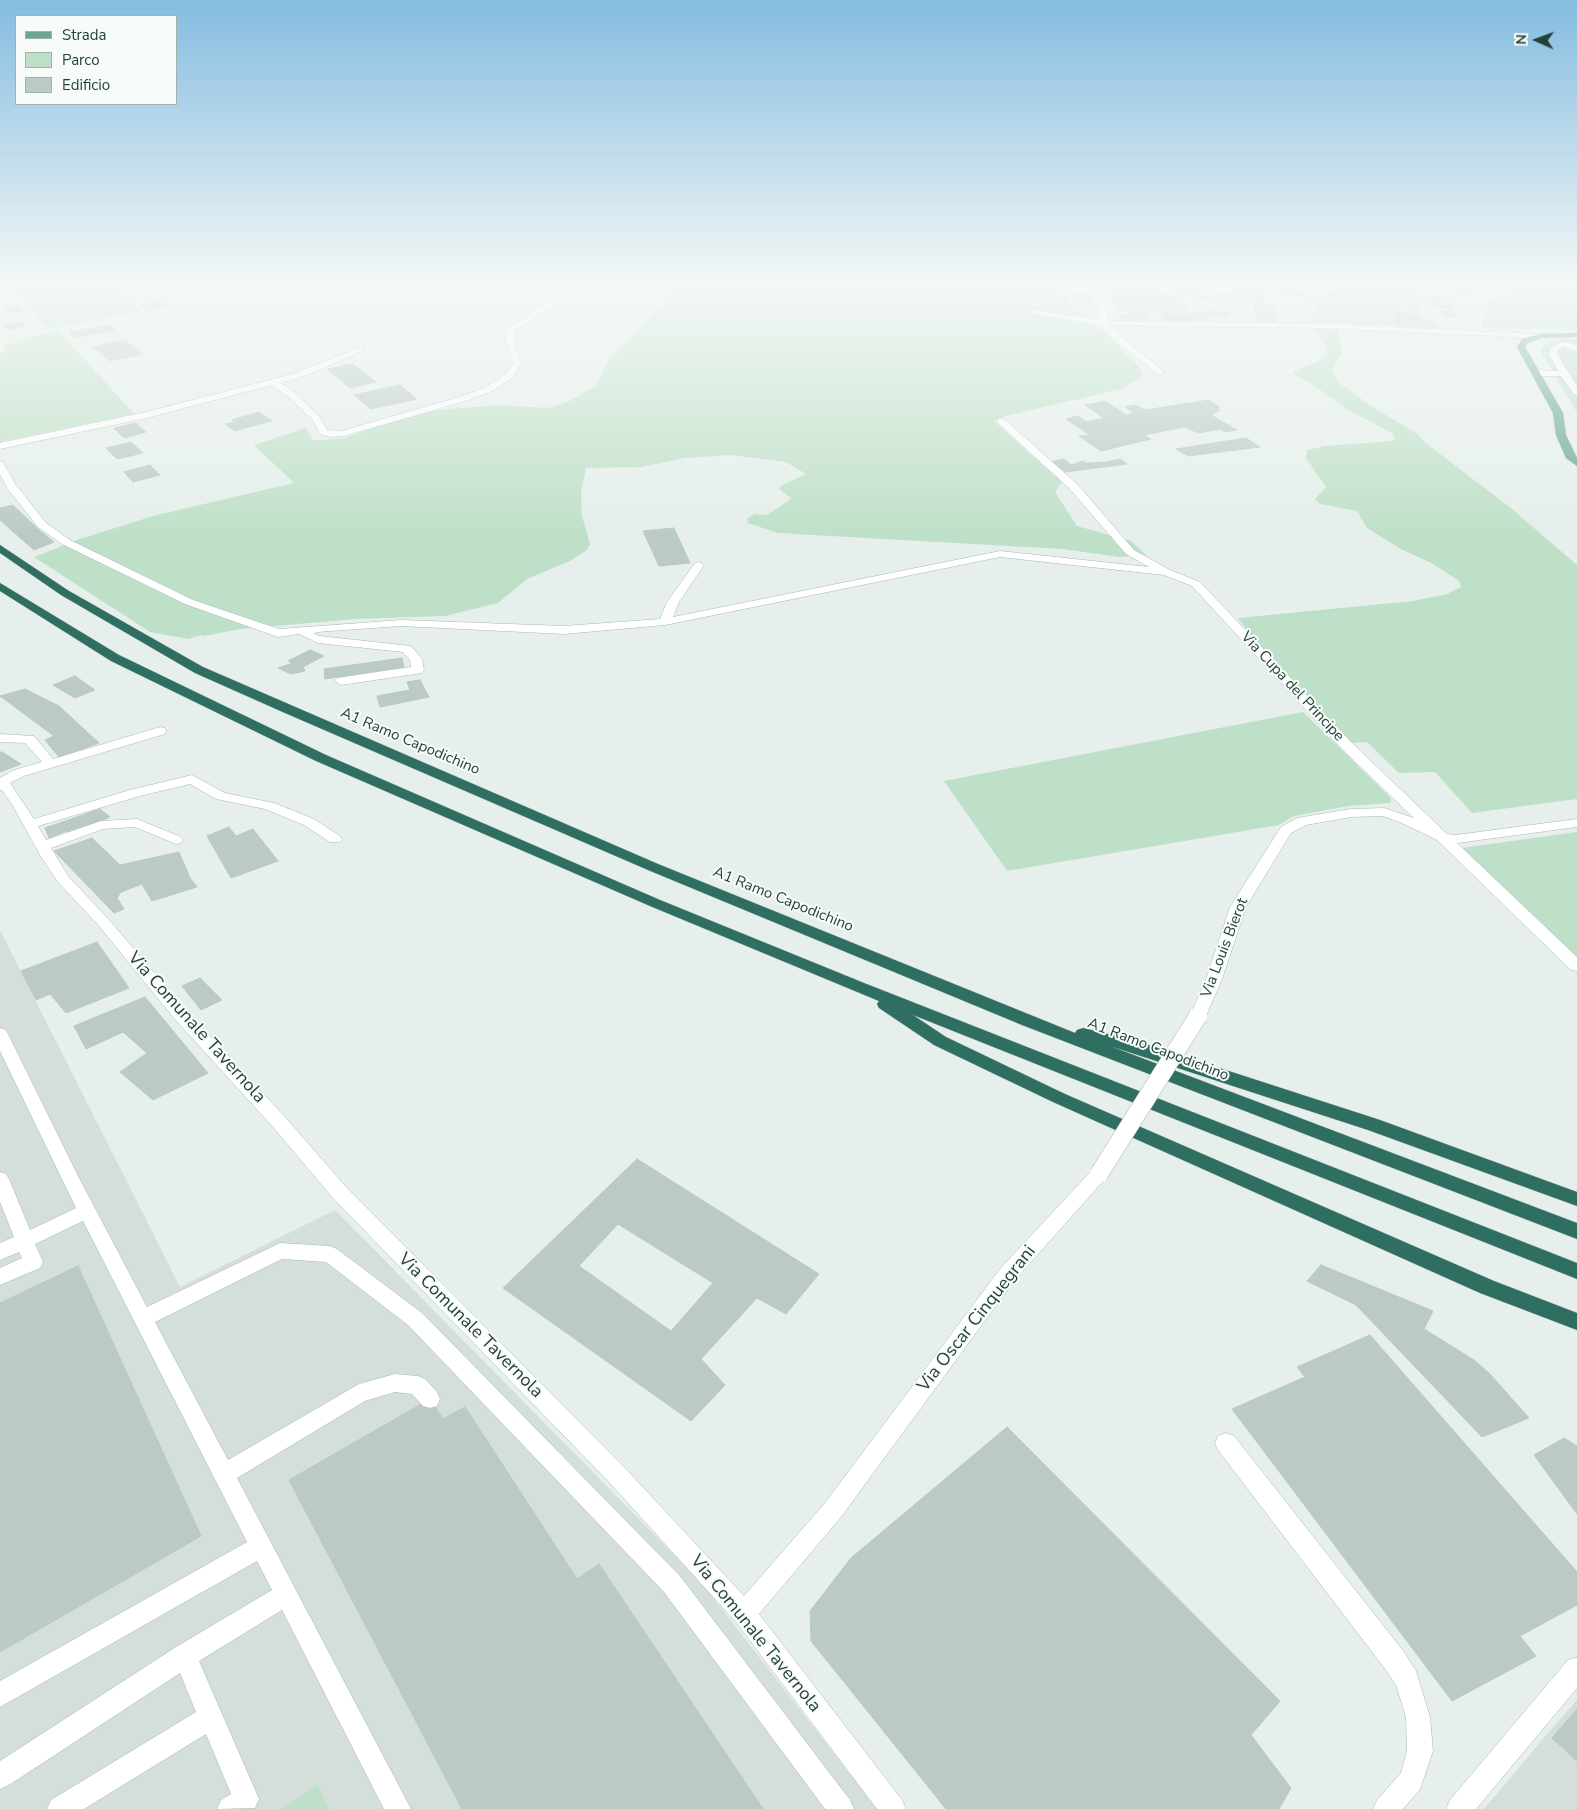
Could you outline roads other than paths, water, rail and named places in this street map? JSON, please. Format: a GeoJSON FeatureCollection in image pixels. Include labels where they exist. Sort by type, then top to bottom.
{"type":"FeatureCollection","features":[{"type":"Feature","properties":{"kind":"highway","name":"A1 Ramo Capodichino"},"geometry":{"type":"LineString","coordinates":[[0,548],[65,593],[199,670],[653,867],[1028,1021],[1577,1231]]}},
{"type":"Feature","properties":{"kind":"highway"},"geometry":{"type":"LineString","coordinates":[[0,586],[116,658],[321,758],[655,903],[858,987],[1577,1271]]}},
{"type":"Feature","properties":{"kind":"highway"},"geometry":{"type":"LineString","coordinates":[[858,987],[940,1041],[1059,1098],[1487,1287],[1577,1322]]}},
{"type":"Feature","properties":{"kind":"highway"},"geometry":{"type":"LineString","coordinates":[[1028,1021],[1136,1047],[1374,1125],[1577,1199]]}},
{"type":"Feature","properties":{"kind":"main road"},"geometry":{"type":"LineString","coordinates":[[1533,368],[1558,413],[1561,435],[1571,458],[1577,463]]}},
{"type":"Feature","properties":{"kind":"street"},"geometry":{"type":"LineString","coordinates":[[0,446],[147,415],[296,376],[314,368]]}},
{"type":"Feature","properties":{"kind":"street"},"geometry":{"type":"LineString","coordinates":[[274,382],[292,395],[316,418],[323,432],[341,434],[382,420],[466,398],[489,389],[509,376],[514,368]]}},
{"type":"Feature","properties":{"kind":"street"},"geometry":{"type":"LineString","coordinates":[[1154,368],[1160,373]]}},
{"type":"Feature","properties":{"kind":"street"},"geometry":{"type":"LineString","coordinates":[[1561,368],[1577,392]]}},
{"type":"Feature","properties":{"kind":"street"},"geometry":{"type":"LineString","coordinates":[[1535,373],[1564,374]]}},
{"type":"Feature","properties":{"kind":"street","name":"Via Cupa del Principe"},"geometry":{"type":"LineString","coordinates":[[1001,421],[1073,486],[1130,552],[1166,572],[1196,584],[1347,746],[1577,966]]}},
{"type":"Feature","properties":{"kind":"street"},"geometry":{"type":"LineString","coordinates":[[0,464],[11,486],[42,525],[66,542],[189,602],[278,633],[309,632],[401,623],[564,630],[665,622],[1000,554],[1166,572]]}},
{"type":"Feature","properties":{"kind":"street"},"geometry":{"type":"LineString","coordinates":[[665,622],[673,602],[699,565]]}},
{"type":"Feature","properties":{"kind":"street"},"geometry":{"type":"LineString","coordinates":[[309,632],[318,639],[407,649],[416,659],[418,670],[341,681]]}},
{"type":"Feature","properties":{"kind":"street","name":"Via Comunale Tavernola"},"geometry":{"type":"LineString","coordinates":[[0,784],[19,773],[160,731]]}},
{"type":"Feature","properties":{"kind":"street"},"geometry":{"type":"LineString","coordinates":[[0,738],[29,739],[52,764]]}},
{"type":"Feature","properties":{"kind":"street"},"geometry":{"type":"LineString","coordinates":[[31,824],[135,793],[192,779],[221,796],[269,806],[309,822],[335,839]]}},
{"type":"Feature","properties":{"kind":"street","name":"Via Comunale Tavernola"},"geometry":{"type":"LineString","coordinates":[[0,784],[6,786],[63,879],[111,932],[179,1013],[279,1122],[339,1192],[617,1475],[744,1614],[893,1809]]}},
{"type":"Feature","properties":{"kind":"street","name":"Via Louis Bierot"},"geometry":{"type":"LineString","coordinates":[[1198,1016],[1214,979],[1238,907],[1286,830],[1302,821],[1351,813],[1384,812],[1407,820],[1442,837],[1456,839],[1577,823]]}},
{"type":"Feature","properties":{"kind":"street"},"geometry":{"type":"LineString","coordinates":[[44,846],[101,825],[137,823],[176,840]]}},
{"type":"Feature","properties":{"kind":"street","name":"Via Oscar Cinquegrani"},"geometry":{"type":"LineString","coordinates":[[744,1614],[833,1510],[1006,1275],[1099,1174],[1198,1016]]}},
{"type":"Feature","properties":{"kind":"street"},"geometry":{"type":"LineString","coordinates":[[0,1034],[87,1211],[398,1809]]}},
{"type":"Feature","properties":{"kind":"street"},"geometry":{"type":"LineString","coordinates":[[0,1179],[33,1262],[0,1277]]}},
{"type":"Feature","properties":{"kind":"street"},"geometry":{"type":"LineString","coordinates":[[0,1252],[87,1211]]}},
{"type":"Feature","properties":{"kind":"street"},"geometry":{"type":"LineString","coordinates":[[143,1319],[280,1251],[330,1254],[415,1319],[672,1584],[841,1809]]}},
{"type":"Feature","properties":{"kind":"street"},"geometry":{"type":"LineString","coordinates":[[224,1474],[359,1393],[394,1383],[418,1385],[430,1399]]}},
{"type":"Feature","properties":{"kind":"street"},"geometry":{"type":"LineString","coordinates":[[1226,1443],[1395,1661],[1407,1680],[1418,1718],[1420,1751],[1411,1780],[1386,1809]]}},
{"type":"Feature","properties":{"kind":"street"},"geometry":{"type":"LineString","coordinates":[[0,1694],[261,1546]]}},
{"type":"Feature","properties":{"kind":"street"},"geometry":{"type":"LineString","coordinates":[[0,1776],[185,1656],[286,1594]]}},
{"type":"Feature","properties":{"kind":"street"},"geometry":{"type":"LineString","coordinates":[[185,1656],[246,1799],[230,1809]]}},
{"type":"Feature","properties":{"kind":"street"},"geometry":{"type":"LineString","coordinates":[[1459,1809],[1577,1669]]}},
{"type":"Feature","properties":{"kind":"street"},"geometry":{"type":"LineString","coordinates":[[60,1809],[211,1716]]}}]}
